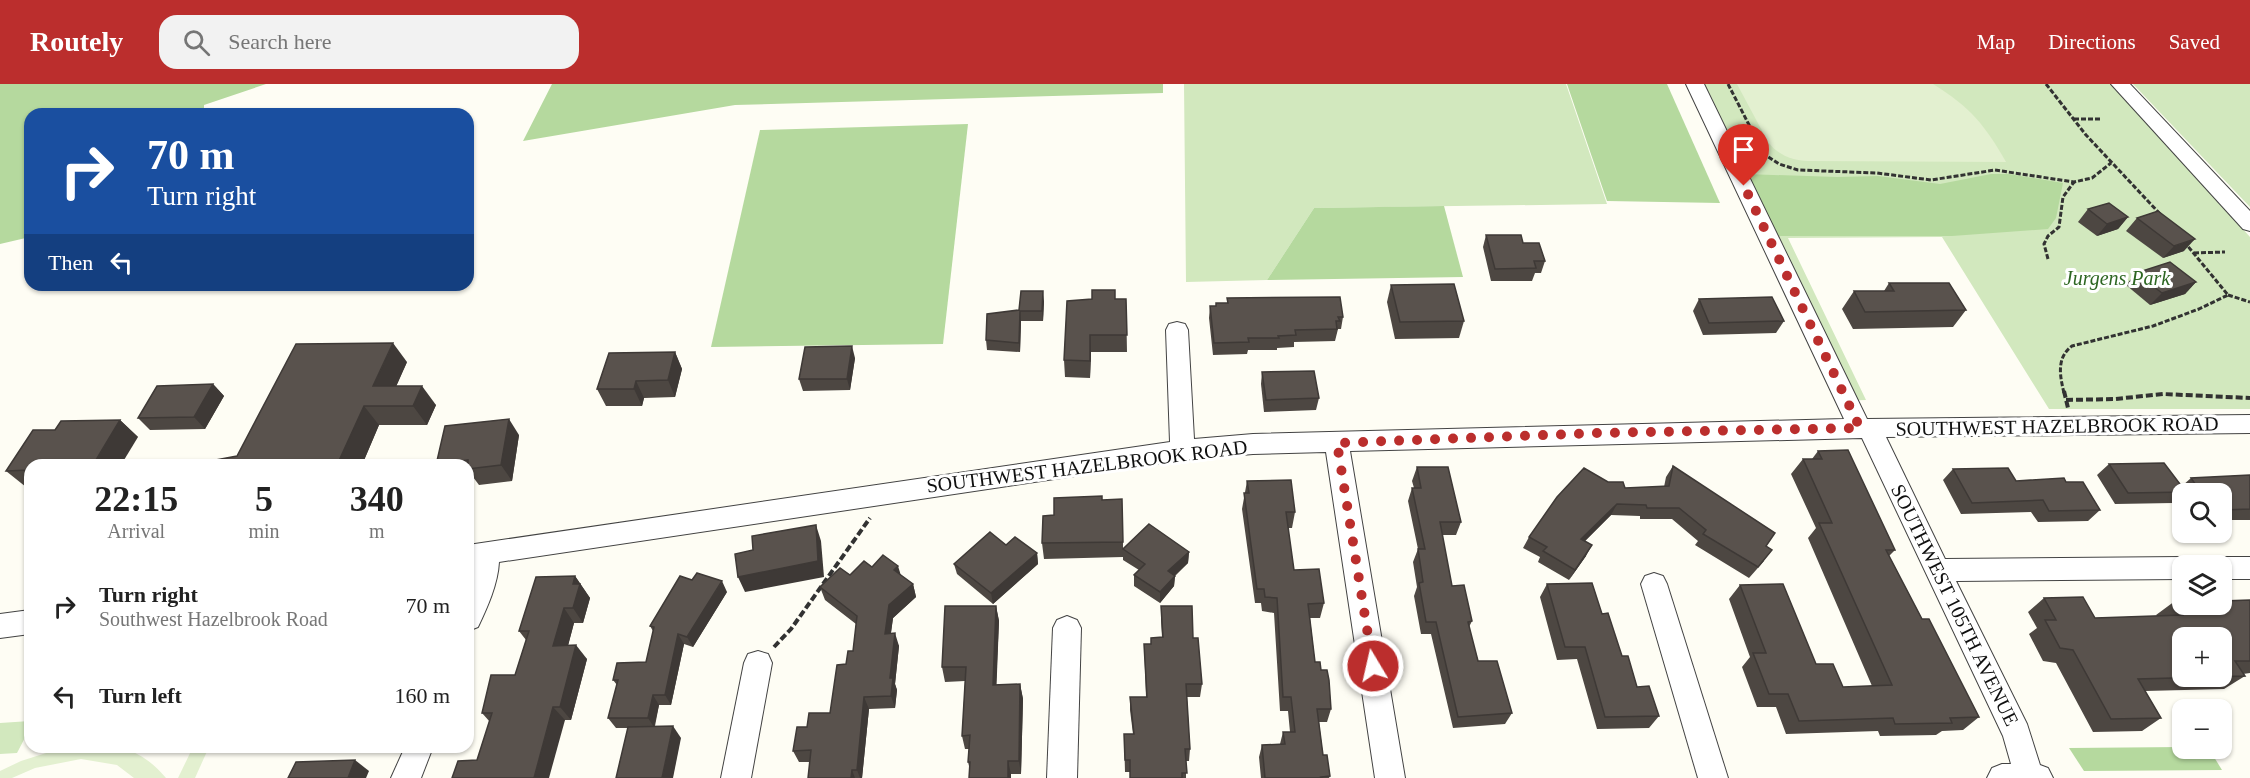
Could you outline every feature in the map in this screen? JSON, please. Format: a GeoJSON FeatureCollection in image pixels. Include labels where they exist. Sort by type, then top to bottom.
{"type":"FeatureCollection","features":[{"type":"Feature","properties":{"kind":"street","name":"SOUTHWEST 105TH AVENUE"},"geometry":{"type":"LineString","coordinates":[[1695,84],[1865,428],[1939,570],[2017,734],[2023,777]]}},
{"type":"Feature","properties":{"kind":"street"},"geometry":{"type":"LineString","coordinates":[[2120,84],[2250,224]]}},
{"type":"Feature","properties":{"kind":"street"},"geometry":{"type":"LineString","coordinates":[[1177,330],[1182,450]]}},
{"type":"Feature","properties":{"kind":"street","name":"SOUTHWEST HAZELBROOK ROAD"},"geometry":{"type":"LineString","coordinates":[[477,555],[1182,450],[1253,444],[1865,428],[2250,424]]}},
{"type":"Feature","properties":{"kind":"street"},"geometry":{"type":"LineString","coordinates":[[1337,443],[1390,778]]}},
{"type":"Feature","properties":{"kind":"street"},"geometry":{"type":"LineString","coordinates":[[474,603],[485,573],[477,555]]}},
{"type":"Feature","properties":{"kind":"street"},"geometry":{"type":"LineString","coordinates":[[1939,570],[2172,568]]}},
{"type":"Feature","properties":{"kind":"street"},"geometry":{"type":"LineString","coordinates":[[2232,568],[2250,568]]}},
{"type":"Feature","properties":{"kind":"street"},"geometry":{"type":"LineString","coordinates":[[1654,584],[1713,778]]}},
{"type":"Feature","properties":{"kind":"street"},"geometry":{"type":"LineString","coordinates":[[0,626],[24,622]]}},
{"type":"Feature","properties":{"kind":"street"},"geometry":{"type":"LineString","coordinates":[[1062,778],[1067,628]]}},
{"type":"Feature","properties":{"kind":"street"},"geometry":{"type":"LineString","coordinates":[[736,778],[758,663]]}},
{"type":"Feature","properties":{"kind":"street"},"geometry":{"type":"LineString","coordinates":[[406,778],[416,753]]}},
{"type":"Feature","properties":{"kind":"path"},"geometry":{"type":"LineString","coordinates":[[1728,84],[1764,154],[1789,168],[1817,172],[1877,173],[1931,180],[1995,170],[2074,182],[2092,178],[2111,163]]}},
{"type":"Feature","properties":{"kind":"path"},"geometry":{"type":"LineString","coordinates":[[2046,84],[2111,163],[2164,218]]}},
{"type":"Feature","properties":{"kind":"path"},"geometry":{"type":"LineString","coordinates":[[2074,119],[2102,118]]}},
{"type":"Feature","properties":{"kind":"path"},"geometry":{"type":"LineString","coordinates":[[2048,259],[2044,244],[2048,236],[2059,227],[2063,197],[2074,182]]}},
{"type":"Feature","properties":{"kind":"path"},"geometry":{"type":"LineString","coordinates":[[2179,236],[2228,295],[2250,302]]}},
{"type":"Feature","properties":{"kind":"path"},"geometry":{"type":"LineString","coordinates":[[2193,253],[2225,252]]}},
{"type":"Feature","properties":{"kind":"path"},"geometry":{"type":"LineString","coordinates":[[2071,426],[2060,372],[2060,361],[2072,346],[2085,341],[2132,333],[2181,318],[2228,295]]}},
{"type":"Feature","properties":{"kind":"path"},"geometry":{"type":"LineString","coordinates":[[2066,400],[2115,399],[2163,394],[2250,398]]}},
{"type":"Feature","properties":{"kind":"path"},"geometry":{"type":"LineString","coordinates":[[758,663],[791,629],[873,514],[868,495]]}},
{"type":"Feature","properties":{"kind":"green space"},"geometry":{"type":"Polygon","coordinates":[[[0,84],[266,84],[204,105],[204,108],[24,108],[24,238],[0,244],[0,84]]]}},
{"type":"Feature","properties":{"kind":"green space"},"geometry":{"type":"Polygon","coordinates":[[[552,84],[1163,84],[1163,93],[735,105],[523,141],[552,84]]]}},
{"type":"Feature","properties":{"kind":"green space"},"geometry":{"type":"Polygon","coordinates":[[[1184,84],[1566,84],[1607,204],[1314,208],[1267,280],[1186,282],[1184,84]]]}},
{"type":"Feature","properties":{"kind":"green space"},"geometry":{"type":"Polygon","coordinates":[[[1567,84],[1667,84],[1720,203],[1607,201],[1567,84]]]}},
{"type":"Feature","properties":{"kind":"green space","name":"Jurgens Park"},"geometry":{"type":"Polygon","coordinates":[[[1689,84],[2113,84],[2250,237],[2250,409],[2049,409],[1942,237],[1788,238],[1866,400],[1836,401],[1689,84]]]}},
{"type":"Feature","properties":{"kind":"green space"},"geometry":{"type":"Polygon","coordinates":[[[1737,84],[1933,84],[1976,118],[2006,162],[1808,161],[1791,158],[1776,150],[1768,142],[1737,84]]]}},
{"type":"Feature","properties":{"kind":"green space"},"geometry":{"type":"Polygon","coordinates":[[[2133,84],[2250,84],[2250,207],[2133,84]]]}},
{"type":"Feature","properties":{"kind":"green space"},"geometry":{"type":"Polygon","coordinates":[[[968,124],[943,344],[711,347],[760,130],[968,124]]]}},
{"type":"Feature","properties":{"kind":"green space"},"geometry":{"type":"Polygon","coordinates":[[[1745,174],[1878,176],[1940,184],[1991,174],[2009,174],[2063,183],[2056,218],[2048,229],[1952,236],[1778,236],[1745,174]]]}},
{"type":"Feature","properties":{"kind":"green space"},"geometry":{"type":"Polygon","coordinates":[[[1444,206],[1463,277],[1267,280],[1314,208],[1444,206]]]}},
{"type":"Feature","properties":{"kind":"green space"},"geometry":{"type":"Polygon","coordinates":[[[24,721],[24,740],[17,753],[0,754],[0,723],[24,721]]]}},
{"type":"Feature","properties":{"kind":"green space"},"geometry":{"type":"Polygon","coordinates":[[[2172,747],[2172,759],[2215,759],[2222,770],[2084,771],[2069,748],[2172,747]]]}},
{"type":"Feature","properties":{"kind":"green space"},"geometry":{"type":"Polygon","coordinates":[[[46,753],[136,753],[166,778],[134,778],[117,765],[81,759],[35,768],[12,778],[0,778],[0,771],[46,753]]]}},
{"type":"Feature","properties":{"kind":"green space"},"geometry":{"type":"Polygon","coordinates":[[[190,753],[206,753],[195,778],[178,778],[190,753]]]}},
{"type":"Feature","properties":{"kind":"building"},"geometry":{"type":"Polygon","coordinates":[[[2109,203],[2128,217],[2107,224],[2088,209],[2109,203]]]}},
{"type":"Feature","properties":{"kind":"building"},"geometry":{"type":"Polygon","coordinates":[[[2158,211],[2195,239],[2174,246],[2137,218],[2158,211]]]}},
{"type":"Feature","properties":{"kind":"building"},"geometry":{"type":"Polygon","coordinates":[[[1486,235],[1521,235],[1523,243],[1539,243],[1545,261],[1534,261],[1536,268],[1495,269],[1486,235]]]}},
{"type":"Feature","properties":{"kind":"building"},"geometry":{"type":"Polygon","coordinates":[[[2170,262],[2196,282],[2162,293],[2136,273],[2170,262]]]}},
{"type":"Feature","properties":{"kind":"building"},"geometry":{"type":"Polygon","coordinates":[[[1889,283],[1949,283],[1966,310],[1865,312],[1854,291],[1894,291],[1889,283]]]}},
{"type":"Feature","properties":{"kind":"building"},"geometry":{"type":"Polygon","coordinates":[[[1454,284],[1464,321],[1400,322],[1391,285],[1454,284]]]}},
{"type":"Feature","properties":{"kind":"building"},"geometry":{"type":"Polygon","coordinates":[[[1092,290],[1115,290],[1115,299],[1126,299],[1127,335],[1090,335],[1090,361],[1064,360],[1067,301],[1092,299],[1092,290]]]}},
{"type":"Feature","properties":{"kind":"building"},"geometry":{"type":"Polygon","coordinates":[[[1021,291],[1043,291],[1042,311],[1020,311],[1019,343],[986,340],[987,314],[1019,310],[1021,291]]]}},
{"type":"Feature","properties":{"kind":"building"},"geometry":{"type":"Polygon","coordinates":[[[1340,297],[1343,317],[1338,317],[1340,321],[1336,321],[1337,329],[1295,330],[1296,335],[1278,336],[1279,338],[1248,338],[1249,342],[1214,343],[1210,306],[1216,306],[1216,303],[1228,303],[1227,298],[1340,297]]]}},
{"type":"Feature","properties":{"kind":"building"},"geometry":{"type":"Polygon","coordinates":[[[1772,297],[1784,321],[1709,323],[1699,299],[1772,297]]]}},
{"type":"Feature","properties":{"kind":"building"},"geometry":{"type":"Polygon","coordinates":[[[393,343],[373,386],[422,386],[413,406],[364,406],[340,459],[221,459],[237,456],[296,344],[393,343]]]}},
{"type":"Feature","properties":{"kind":"building"},"geometry":{"type":"Polygon","coordinates":[[[852,346],[847,379],[799,379],[805,347],[852,346]]]}},
{"type":"Feature","properties":{"kind":"building"},"geometry":{"type":"Polygon","coordinates":[[[675,352],[668,380],[636,381],[634,389],[597,389],[609,353],[675,352]]]}},
{"type":"Feature","properties":{"kind":"building"},"geometry":{"type":"Polygon","coordinates":[[[1314,371],[1319,398],[1266,400],[1262,372],[1314,371]]]}},
{"type":"Feature","properties":{"kind":"building"},"geometry":{"type":"Polygon","coordinates":[[[213,384],[194,417],[138,418],[157,386],[213,384]]]}},
{"type":"Feature","properties":{"kind":"building"},"geometry":{"type":"Polygon","coordinates":[[[509,419],[501,465],[474,468],[474,459],[437,459],[445,426],[509,419]]]}},
{"type":"Feature","properties":{"kind":"building"},"geometry":{"type":"Polygon","coordinates":[[[120,420],[97,459],[24,459],[24,470],[6,471],[33,430],[55,430],[61,421],[120,420]]]}},
{"type":"Feature","properties":{"kind":"building"},"geometry":{"type":"Polygon","coordinates":[[[1848,450],[1895,550],[1886,550],[1922,619],[1929,619],[1979,717],[1950,718],[1952,723],[1895,724],[1893,718],[1799,721],[1788,694],[1769,694],[1753,653],[1766,653],[1740,585],[1783,584],[1816,664],[1833,664],[1843,687],[1892,685],[1819,523],[1832,523],[1803,459],[1822,459],[1818,451],[1848,450]]]}},
{"type":"Feature","properties":{"kind":"building"},"geometry":{"type":"Polygon","coordinates":[[[2164,463],[2179,483],[2172,483],[2172,492],[2128,493],[2109,464],[2164,463]]]}},
{"type":"Feature","properties":{"kind":"building"},"geometry":{"type":"Polygon","coordinates":[[[1673,466],[1775,533],[1766,546],[1772,550],[1758,567],[1703,534],[1706,530],[1679,508],[1647,508],[1646,505],[1617,504],[1581,539],[1592,545],[1575,570],[1543,551],[1547,547],[1529,537],[1557,497],[1584,468],[1608,482],[1623,482],[1625,488],[1669,486],[1673,466]]]}},
{"type":"Feature","properties":{"kind":"building"},"geometry":{"type":"Polygon","coordinates":[[[1417,467],[1448,467],[1461,522],[1440,522],[1452,586],[1464,585],[1472,621],[1468,622],[1478,661],[1497,661],[1512,713],[1458,717],[1436,622],[1426,622],[1419,583],[1423,582],[1418,549],[1425,549],[1412,488],[1421,488],[1417,467]]]}},
{"type":"Feature","properties":{"kind":"building"},"geometry":{"type":"Polygon","coordinates":[[[2008,468],[2016,481],[2064,478],[2066,482],[2083,482],[2100,510],[2049,511],[2043,500],[1972,503],[1953,469],[2008,468]]]}},
{"type":"Feature","properties":{"kind":"building"},"geometry":{"type":"Polygon","coordinates":[[[2250,475],[2250,509],[2232,510],[2232,483],[2194,483],[2191,478],[2250,475]]]}},
{"type":"Feature","properties":{"kind":"building"},"geometry":{"type":"Polygon","coordinates":[[[1291,480],[1295,512],[1286,512],[1294,570],[1319,569],[1324,603],[1308,604],[1315,662],[1320,662],[1321,670],[1327,670],[1329,680],[1331,709],[1317,709],[1323,755],[1327,755],[1330,776],[1322,778],[1265,778],[1262,745],[1285,744],[1283,732],[1295,732],[1291,697],[1283,697],[1277,598],[1265,597],[1264,589],[1257,589],[1244,493],[1249,493],[1247,481],[1291,480]]]}},
{"type":"Feature","properties":{"kind":"building"},"geometry":{"type":"Polygon","coordinates":[[[1102,496],[1102,500],[1122,499],[1123,542],[1042,543],[1043,516],[1054,515],[1054,498],[1102,496]]]}},
{"type":"Feature","properties":{"kind":"building"},"geometry":{"type":"Polygon","coordinates":[[[1149,524],[1189,552],[1168,571],[1175,576],[1160,592],[1134,575],[1145,564],[1123,549],[1149,524]]]}},
{"type":"Feature","properties":{"kind":"building"},"geometry":{"type":"Polygon","coordinates":[[[816,525],[818,561],[738,577],[735,554],[753,550],[752,536],[816,525]]]}},
{"type":"Feature","properties":{"kind":"building"},"geometry":{"type":"Polygon","coordinates":[[[990,532],[1006,545],[1015,537],[1037,553],[991,593],[954,564],[990,532]]]}},
{"type":"Feature","properties":{"kind":"building"},"geometry":{"type":"Polygon","coordinates":[[[883,555],[898,566],[894,570],[913,584],[889,605],[885,634],[895,633],[890,678],[893,678],[891,696],[864,697],[857,770],[852,770],[851,778],[808,778],[811,750],[793,751],[797,727],[807,727],[809,713],[830,713],[837,665],[846,664],[848,651],[853,651],[857,616],[820,587],[840,568],[850,575],[864,561],[872,567],[883,555]]]}},
{"type":"Feature","properties":{"kind":"building"},"geometry":{"type":"Polygon","coordinates":[[[697,573],[722,581],[687,637],[678,634],[665,695],[653,695],[648,718],[608,718],[618,680],[613,680],[617,663],[646,662],[654,627],[650,626],[680,576],[692,580],[697,573]]]}},
{"type":"Feature","properties":{"kind":"building"},"geometry":{"type":"Polygon","coordinates":[[[575,576],[573,584],[580,584],[573,608],[564,608],[553,646],[576,645],[560,707],[553,707],[534,778],[452,778],[458,761],[477,760],[492,713],[482,713],[491,675],[515,675],[529,631],[519,631],[536,577],[575,576]]]}},
{"type":"Feature","properties":{"kind":"building"},"geometry":{"type":"Polygon","coordinates":[[[1592,583],[1602,614],[1608,613],[1622,656],[1628,656],[1637,687],[1649,686],[1659,716],[1605,717],[1585,647],[1565,647],[1547,584],[1592,583]]]}},
{"type":"Feature","properties":{"kind":"building"},"geometry":{"type":"Polygon","coordinates":[[[2083,597],[2095,618],[2232,615],[2232,601],[2250,600],[2250,661],[2235,661],[2245,676],[2232,676],[2232,627],[2172,627],[2172,678],[2138,679],[2161,718],[2111,719],[2073,650],[2060,648],[2045,620],[2056,620],[2044,598],[2083,597]]]}},
{"type":"Feature","properties":{"kind":"building"},"geometry":{"type":"Polygon","coordinates":[[[945,606],[996,606],[993,685],[1020,684],[1019,761],[1008,761],[1008,778],[969,778],[970,735],[962,736],[966,667],[942,667],[945,606]]]}},
{"type":"Feature","properties":{"kind":"building"},"geometry":{"type":"Polygon","coordinates":[[[1161,606],[1192,606],[1193,638],[1198,638],[1202,684],[1186,684],[1190,749],[1185,749],[1187,773],[1182,773],[1182,778],[1130,778],[1130,760],[1125,760],[1124,734],[1134,734],[1130,697],[1147,697],[1144,644],[1151,644],[1151,638],[1163,637],[1161,606]]]}},
{"type":"Feature","properties":{"kind":"building"},"geometry":{"type":"Polygon","coordinates":[[[673,726],[662,778],[616,778],[628,727],[673,726]]]}},
{"type":"Feature","properties":{"kind":"building"},"geometry":{"type":"Polygon","coordinates":[[[355,760],[348,778],[288,778],[296,762],[355,760]]]}},
{"type":"Feature","properties":{"kind":"route"},"geometry":{"type":"LineString","coordinates":[[1373,666],[1337,443],[1598,433],[1860,428],[1744,186]]}}]}
